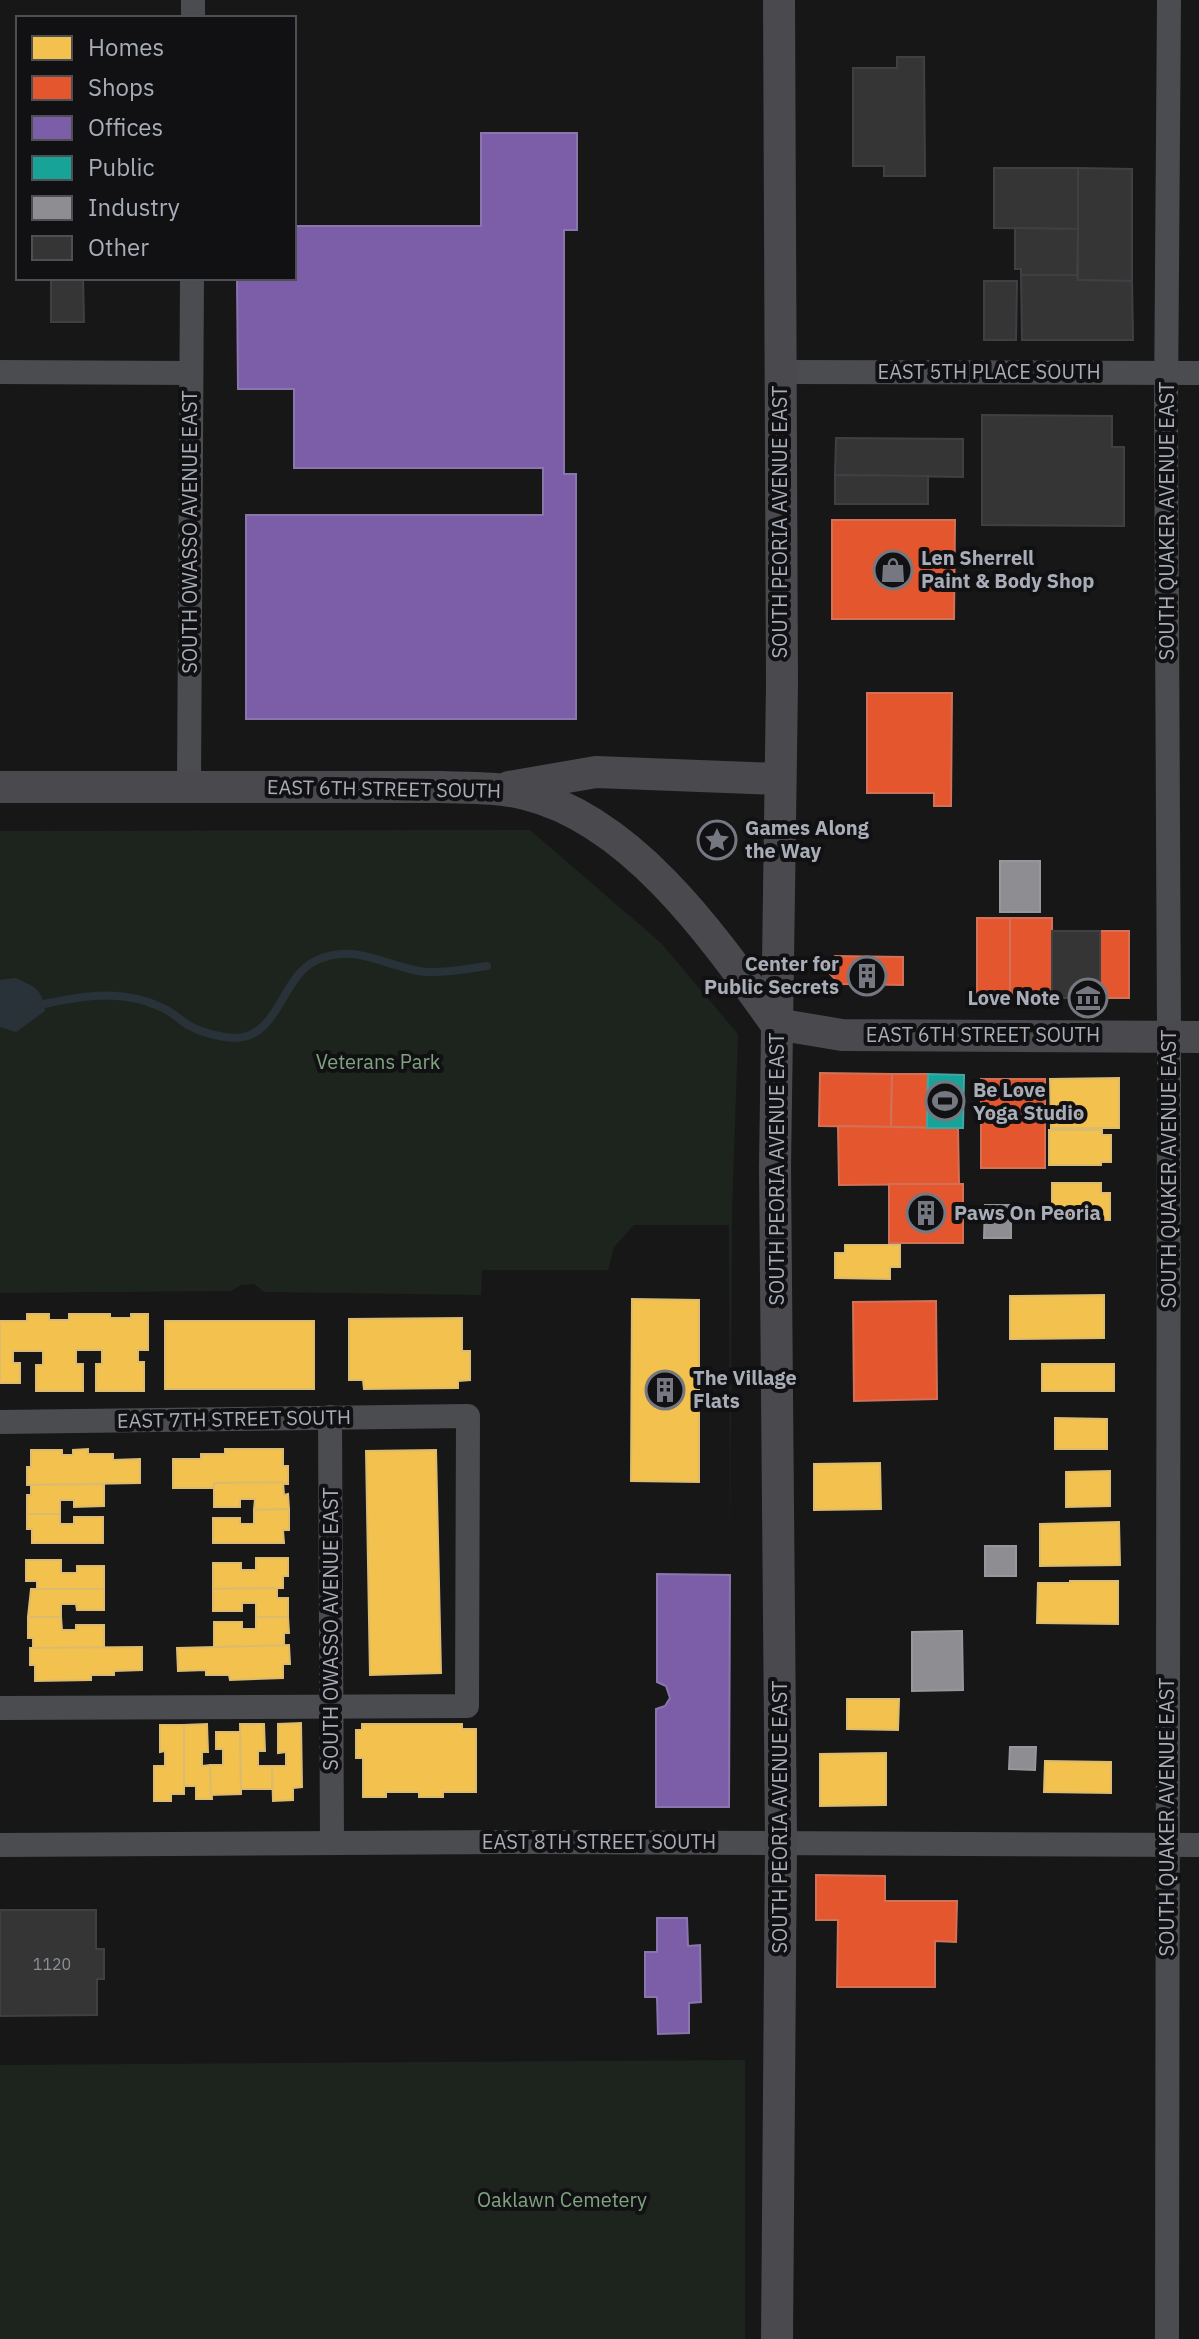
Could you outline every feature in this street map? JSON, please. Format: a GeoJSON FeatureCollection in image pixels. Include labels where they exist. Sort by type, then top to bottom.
{"type":"FeatureCollection","features":[{"type":"Feature","properties":{"kind":"main road","name":"SOUTH PEORIA AVENUE EAST"},"geometry":{"type":"LineString","coordinates":[[777,2339],[781,1843],[775,1168],[782,669],[779,0]]}},
{"type":"Feature","properties":{"kind":"main road"},"geometry":{"type":"LineString","coordinates":[[498,788],[596,772],[780,779]]}},
{"type":"Feature","properties":{"kind":"main road","name":"EAST 6TH STREET SOUTH"},"geometry":{"type":"LineString","coordinates":[[0,787],[498,788],[528,794],[578,814],[639,859],[716,942],[776,1024],[842,1035],[1184,1036]]}},
{"type":"Feature","properties":{"kind":"street","name":"SOUTH QUAKER AVENUE EAST"},"geometry":{"type":"LineString","coordinates":[[1167,2339],[1167,1845],[1184,1036],[1166,372],[1169,0]]}},
{"type":"Feature","properties":{"kind":"street","name":"SOUTH OWASSO AVENUE EAST"},"geometry":{"type":"LineString","coordinates":[[189,787],[192,280]]}},
{"type":"Feature","properties":{"kind":"street"},"geometry":{"type":"LineString","coordinates":[[0,372],[191,373]]}},
{"type":"Feature","properties":{"kind":"street","name":"EAST 5TH PLACE SOUTH"},"geometry":{"type":"LineString","coordinates":[[779,372],[1199,373]]}},
{"type":"Feature","properties":{"kind":"street","name":"EAST 7TH STREET SOUTH"},"geometry":{"type":"LineString","coordinates":[[0,1422],[468,1416],[467,1706],[331,1707]]}},
{"type":"Feature","properties":{"kind":"street","name":"SOUTH OWASSO AVENUE EAST"},"geometry":{"type":"LineString","coordinates":[[330,1417],[332,1842]]}},
{"type":"Feature","properties":{"kind":"street"},"geometry":{"type":"LineString","coordinates":[[0,1708],[331,1707]]}},
{"type":"Feature","properties":{"kind":"street","name":"EAST 8TH STREET SOUTH"},"geometry":{"type":"LineString","coordinates":[[0,1845],[332,1842],[1199,1845]]}},
{"type":"Feature","properties":{"kind":"green space","name":"Veterans Park"},"geometry":{"type":"Polygon","coordinates":[[[530,830],[661,943],[738,1034],[732,1213],[730,1564],[729,1225],[634,1225],[614,1247],[608,1270],[482,1270],[481,1295],[264,1292],[254,1284],[241,1285],[231,1291],[0,1293],[0,831],[530,830]]]}},
{"type":"Feature","properties":{"kind":"green space","name":"Oaklawn Cemetery"},"geometry":{"type":"Polygon","coordinates":[[[745,2060],[745,2339],[0,2339],[0,2065],[745,2060]]]}},
{"type":"Feature","properties":{"kind":"shaded area"},"geometry":{"type":"Polygon","coordinates":[[[15,978],[36,989],[42,997],[45,1011],[16,1032],[0,1027],[0,980],[15,978]]]}},
{"type":"Feature","properties":{"kind":"building: Homes"},"geometry":{"type":"Polygon","coordinates":[[[1119,1078],[1119,1128],[1051,1128],[1050,1079],[1119,1078]]]}},
{"type":"Feature","properties":{"kind":"building: Homes"},"geometry":{"type":"Polygon","coordinates":[[[1049,1130],[1102,1130],[1102,1135],[1111,1135],[1111,1162],[1101,1162],[1101,1165],[1049,1165],[1049,1130]]]}},
{"type":"Feature","properties":{"kind":"building: Homes"},"geometry":{"type":"Polygon","coordinates":[[[1052,1183],[1101,1183],[1101,1193],[1110,1193],[1110,1220],[1052,1219],[1052,1183]]]}},
{"type":"Feature","properties":{"kind":"building: Homes"},"geometry":{"type":"Polygon","coordinates":[[[845,1245],[900,1245],[900,1267],[890,1267],[890,1279],[835,1278],[835,1253],[845,1253],[845,1245]]]}},
{"type":"Feature","properties":{"kind":"building: Homes"},"geometry":{"type":"Polygon","coordinates":[[[1104,1295],[1104,1338],[1010,1339],[1010,1296],[1104,1295]]]}},
{"type":"Feature","properties":{"kind":"building: Homes","name":"The Village Flats"},"geometry":{"type":"Polygon","coordinates":[[[632,1299],[699,1300],[699,1482],[631,1481],[632,1299]]]}},
{"type":"Feature","properties":{"kind":"building: Homes"},"geometry":{"type":"Polygon","coordinates":[[[27,1314],[49,1314],[49,1320],[69,1320],[69,1314],[110,1314],[110,1318],[131,1318],[131,1314],[148,1314],[148,1350],[138,1350],[138,1362],[144,1362],[144,1391],[96,1391],[96,1364],[102,1364],[102,1350],[76,1350],[76,1364],[83,1364],[83,1391],[36,1391],[36,1365],[43,1365],[43,1351],[13,1351],[13,1363],[20,1363],[20,1383],[0,1383],[0,1321],[27,1321],[27,1314]]]}},
{"type":"Feature","properties":{"kind":"building: Homes"},"geometry":{"type":"Polygon","coordinates":[[[462,1318],[462,1351],[470,1351],[470,1380],[458,1381],[458,1388],[364,1389],[363,1380],[349,1380],[349,1319],[462,1318]]]}},
{"type":"Feature","properties":{"kind":"building: Homes"},"geometry":{"type":"Polygon","coordinates":[[[165,1321],[314,1321],[314,1389],[165,1389],[165,1321]]]}},
{"type":"Feature","properties":{"kind":"building: Homes"},"geometry":{"type":"Polygon","coordinates":[[[1042,1364],[1114,1364],[1114,1391],[1042,1391],[1042,1364]]]}},
{"type":"Feature","properties":{"kind":"building: Homes"},"geometry":{"type":"Polygon","coordinates":[[[1055,1418],[1107,1419],[1107,1449],[1055,1449],[1055,1418]]]}},
{"type":"Feature","properties":{"kind":"building: Homes"},"geometry":{"type":"Polygon","coordinates":[[[88,1449],[88,1454],[113,1454],[113,1460],[140,1459],[140,1483],[27,1485],[31,1450],[62,1450],[62,1455],[73,1455],[73,1450],[88,1449]]]}},
{"type":"Feature","properties":{"kind":"building: Homes"},"geometry":{"type":"Polygon","coordinates":[[[225,1449],[283,1449],[283,1466],[288,1466],[288,1484],[214,1483],[214,1488],[173,1488],[173,1459],[201,1459],[201,1454],[225,1454],[225,1449]]]}},
{"type":"Feature","properties":{"kind":"building: Homes"},"geometry":{"type":"Polygon","coordinates":[[[436,1450],[441,1673],[370,1675],[366,1451],[436,1450]]]}},
{"type":"Feature","properties":{"kind":"building: Homes"},"geometry":{"type":"Polygon","coordinates":[[[880,1463],[881,1509],[814,1510],[814,1464],[880,1463]]]}},
{"type":"Feature","properties":{"kind":"building: Homes"},"geometry":{"type":"Polygon","coordinates":[[[1110,1471],[1110,1506],[1066,1507],[1066,1472],[1110,1471]]]}},
{"type":"Feature","properties":{"kind":"building: Homes"},"geometry":{"type":"Polygon","coordinates":[[[283,1482],[289,1509],[254,1510],[255,1499],[240,1499],[240,1507],[214,1507],[214,1483],[283,1482]]]}},
{"type":"Feature","properties":{"kind":"building: Homes"},"geometry":{"type":"Polygon","coordinates":[[[104,1484],[104,1506],[74,1507],[74,1500],[60,1500],[60,1514],[27,1514],[27,1495],[31,1495],[31,1485],[104,1484]]]}},
{"type":"Feature","properties":{"kind":"building: Homes"},"geometry":{"type":"Polygon","coordinates":[[[289,1509],[289,1530],[283,1530],[284,1543],[213,1543],[213,1518],[240,1518],[240,1524],[254,1524],[254,1510],[289,1509]]]}},
{"type":"Feature","properties":{"kind":"building: Homes"},"geometry":{"type":"Polygon","coordinates":[[[27,1514],[60,1514],[60,1524],[74,1524],[74,1517],[103,1517],[103,1543],[32,1543],[32,1529],[27,1529],[27,1514]]]}},
{"type":"Feature","properties":{"kind":"building: Homes"},"geometry":{"type":"Polygon","coordinates":[[[1119,1522],[1120,1565],[1040,1566],[1040,1524],[1119,1522]]]}},
{"type":"Feature","properties":{"kind":"building: Homes"},"geometry":{"type":"Polygon","coordinates":[[[256,1558],[288,1558],[288,1576],[283,1576],[283,1588],[213,1589],[213,1563],[241,1563],[241,1570],[256,1570],[256,1558]]]}},
{"type":"Feature","properties":{"kind":"building: Homes"},"geometry":{"type":"Polygon","coordinates":[[[26,1560],[61,1560],[61,1573],[77,1573],[77,1566],[104,1566],[104,1589],[37,1589],[37,1581],[26,1581],[26,1560]]]}},
{"type":"Feature","properties":{"kind":"building: Homes"},"geometry":{"type":"Polygon","coordinates":[[[1118,1581],[1118,1624],[1037,1623],[1038,1583],[1118,1581]]]}},
{"type":"Feature","properties":{"kind":"building: Homes"},"geometry":{"type":"Polygon","coordinates":[[[277,1588],[277,1598],[288,1598],[288,1617],[256,1617],[256,1603],[242,1603],[242,1611],[213,1611],[213,1589],[277,1588]]]}},
{"type":"Feature","properties":{"kind":"building: Homes"},"geometry":{"type":"Polygon","coordinates":[[[31,1589],[104,1589],[104,1610],[77,1610],[76,1604],[61,1604],[61,1617],[28,1617],[31,1589]]]}},
{"type":"Feature","properties":{"kind":"building: Homes"},"geometry":{"type":"Polygon","coordinates":[[[28,1617],[61,1617],[62,1630],[76,1630],[76,1625],[104,1625],[104,1648],[33,1649],[33,1638],[28,1638],[28,1617]]]}},
{"type":"Feature","properties":{"kind":"building: Homes"},"geometry":{"type":"Polygon","coordinates":[[[256,1617],[288,1617],[289,1633],[284,1633],[284,1646],[214,1647],[214,1622],[242,1622],[242,1629],[256,1629],[256,1617]]]}},
{"type":"Feature","properties":{"kind":"building: Homes"},"geometry":{"type":"Polygon","coordinates":[[[289,1645],[290,1664],[283,1664],[283,1678],[230,1680],[229,1675],[206,1675],[206,1670],[178,1671],[177,1648],[289,1645]]]}},
{"type":"Feature","properties":{"kind":"building: Homes"},"geometry":{"type":"Polygon","coordinates":[[[142,1647],[142,1670],[91,1675],[91,1680],[35,1681],[35,1665],[30,1665],[30,1648],[142,1647]]]}},
{"type":"Feature","properties":{"kind":"building: Homes"},"geometry":{"type":"Polygon","coordinates":[[[847,1699],[899,1699],[898,1730],[847,1729],[847,1699]]]}},
{"type":"Feature","properties":{"kind":"building: Homes"},"geometry":{"type":"Polygon","coordinates":[[[301,1723],[302,1787],[293,1788],[293,1800],[273,1801],[272,1766],[286,1766],[286,1752],[278,1753],[278,1724],[301,1723]]]}},
{"type":"Feature","properties":{"kind":"building: Homes"},"geometry":{"type":"Polygon","coordinates":[[[207,1724],[208,1752],[202,1752],[202,1766],[210,1765],[212,1799],[196,1799],[196,1786],[184,1786],[184,1725],[207,1724]]]}},
{"type":"Feature","properties":{"kind":"building: Homes"},"geometry":{"type":"Polygon","coordinates":[[[240,1724],[264,1724],[265,1751],[258,1751],[258,1766],[272,1766],[272,1789],[241,1789],[240,1724]]]}},
{"type":"Feature","properties":{"kind":"building: Homes"},"geometry":{"type":"Polygon","coordinates":[[[362,1724],[462,1724],[462,1729],[476,1729],[476,1792],[443,1792],[443,1797],[419,1797],[419,1792],[386,1792],[386,1797],[363,1797],[363,1758],[356,1758],[356,1730],[362,1730],[362,1724]]]}},
{"type":"Feature","properties":{"kind":"building: Homes"},"geometry":{"type":"Polygon","coordinates":[[[160,1725],[184,1725],[184,1794],[171,1794],[171,1801],[154,1801],[154,1766],[165,1766],[165,1751],[160,1752],[160,1725]]]}},
{"type":"Feature","properties":{"kind":"building: Homes"},"geometry":{"type":"Polygon","coordinates":[[[216,1732],[240,1732],[241,1794],[211,1795],[210,1765],[223,1765],[223,1749],[216,1749],[216,1732]]]}},
{"type":"Feature","properties":{"kind":"building: Homes"},"geometry":{"type":"Polygon","coordinates":[[[886,1753],[886,1805],[820,1806],[820,1754],[886,1753]]]}},
{"type":"Feature","properties":{"kind":"building: Homes"},"geometry":{"type":"Polygon","coordinates":[[[1045,1761],[1111,1762],[1111,1793],[1044,1792],[1045,1761]]]}},
{"type":"Feature","properties":{"kind":"building: Shops","name":"Len Sherrell Paint & Body Shop"},"geometry":{"type":"Polygon","coordinates":[[[832,520],[955,520],[954,619],[832,619],[832,520]]]}},
{"type":"Feature","properties":{"kind":"building: Shops"},"geometry":{"type":"Polygon","coordinates":[[[867,693],[952,693],[951,806],[934,806],[934,793],[867,793],[867,693]]]}},
{"type":"Feature","properties":{"kind":"building: Shops"},"geometry":{"type":"Polygon","coordinates":[[[977,918],[1010,918],[1010,998],[977,998],[977,918]]]}},
{"type":"Feature","properties":{"kind":"building: Shops"},"geometry":{"type":"Polygon","coordinates":[[[1010,918],[1052,918],[1052,998],[1010,998],[1010,918]]]}},
{"type":"Feature","properties":{"kind":"building: Shops"},"geometry":{"type":"Polygon","coordinates":[[[1100,931],[1129,931],[1129,998],[1100,998],[1100,931]]]}},
{"type":"Feature","properties":{"kind":"building: Shops","name":"Center for Public Secrets"},"geometry":{"type":"Polygon","coordinates":[[[835,956],[903,957],[903,985],[840,984],[824,968],[835,956]]]}},
{"type":"Feature","properties":{"kind":"building: Shops"},"geometry":{"type":"Polygon","coordinates":[[[820,1073],[892,1074],[891,1127],[819,1126],[820,1073]]]}},
{"type":"Feature","properties":{"kind":"building: Shops"},"geometry":{"type":"Polygon","coordinates":[[[892,1074],[928,1074],[927,1128],[891,1127],[892,1074]]]}},
{"type":"Feature","properties":{"kind":"building: Shops"},"geometry":{"type":"Polygon","coordinates":[[[981,1079],[1045,1079],[1045,1168],[981,1168],[981,1079]]]}},
{"type":"Feature","properties":{"kind":"building: Shops"},"geometry":{"type":"Polygon","coordinates":[[[838,1126],[958,1128],[959,1184],[839,1185],[838,1126]]]}},
{"type":"Feature","properties":{"kind":"building: Shops","name":"Paws On Peoria"},"geometry":{"type":"Polygon","coordinates":[[[889,1184],[963,1184],[963,1243],[889,1243],[889,1184]]]}},
{"type":"Feature","properties":{"kind":"building: Shops"},"geometry":{"type":"Polygon","coordinates":[[[936,1301],[937,1399],[854,1401],[853,1302],[936,1301]]]}},
{"type":"Feature","properties":{"kind":"building: Shops"},"geometry":{"type":"Polygon","coordinates":[[[816,1875],[885,1876],[885,1901],[957,1901],[956,1942],[935,1941],[935,1987],[837,1987],[838,1920],[816,1920],[816,1875]]]}},
{"type":"Feature","properties":{"kind":"building: Offices"},"geometry":{"type":"Polygon","coordinates":[[[481,133],[577,133],[577,230],[564,230],[564,474],[576,474],[576,719],[246,719],[246,515],[543,515],[543,468],[294,468],[294,389],[238,389],[237,280],[296,280],[296,226],[481,226],[481,133]]]}},
{"type":"Feature","properties":{"kind":"building: Offices"},"geometry":{"type":"Polygon","coordinates":[[[657,1574],[730,1575],[729,1807],[656,1807],[656,1709],[665,1706],[670,1698],[666,1686],[657,1682],[657,1574]]]}},
{"type":"Feature","properties":{"kind":"building: Offices"},"geometry":{"type":"Polygon","coordinates":[[[657,1918],[687,1918],[688,1946],[700,1945],[701,2002],[689,2003],[689,2033],[658,2034],[657,1997],[645,1997],[645,1952],[657,1952],[657,1918]]]}},
{"type":"Feature","properties":{"kind":"building: Public","name":"Be Love Yoga Studio"},"geometry":{"type":"Polygon","coordinates":[[[928,1074],[964,1075],[963,1128],[927,1128],[928,1074]]]}},
{"type":"Feature","properties":{"kind":"building: Industry"},"geometry":{"type":"Polygon","coordinates":[[[1000,861],[1040,861],[1040,912],[1000,912],[1000,861]]]}},
{"type":"Feature","properties":{"kind":"building: Industry"},"geometry":{"type":"Polygon","coordinates":[[[985,1205],[1011,1205],[1011,1238],[984,1238],[985,1205]]]}},
{"type":"Feature","properties":{"kind":"building: Industry"},"geometry":{"type":"Polygon","coordinates":[[[985,1546],[1016,1546],[1016,1576],[985,1576],[985,1546]]]}},
{"type":"Feature","properties":{"kind":"building: Industry"},"geometry":{"type":"Polygon","coordinates":[[[962,1631],[963,1690],[912,1691],[912,1632],[962,1631]]]}},
{"type":"Feature","properties":{"kind":"building: Industry"},"geometry":{"type":"Polygon","coordinates":[[[1010,1747],[1036,1747],[1035,1770],[1009,1769],[1010,1747]]]}},
{"type":"Feature","properties":{"kind":"building: Other"},"geometry":{"type":"Polygon","coordinates":[[[897,57],[924,57],[925,176],[884,176],[884,166],[853,166],[853,68],[897,68],[897,57]]]}},
{"type":"Feature","properties":{"kind":"building: Other"},"geometry":{"type":"Polygon","coordinates":[[[994,168],[1078,168],[1078,229],[994,228],[994,168]]]}},
{"type":"Feature","properties":{"kind":"building: Other"},"geometry":{"type":"Polygon","coordinates":[[[1078,168],[1132,169],[1132,281],[1078,280],[1078,168]]]}},
{"type":"Feature","properties":{"kind":"building: Other"},"geometry":{"type":"Polygon","coordinates":[[[1015,228],[1078,229],[1077,275],[1021,275],[1021,269],[1015,269],[1015,228]]]}},
{"type":"Feature","properties":{"kind":"building: Other"},"geometry":{"type":"Polygon","coordinates":[[[1021,275],[1077,275],[1078,280],[1132,281],[1133,340],[1022,340],[1021,275]]]}},
{"type":"Feature","properties":{"kind":"building: Other"},"geometry":{"type":"Polygon","coordinates":[[[51,280],[83,280],[84,322],[51,322],[51,280]]]}},
{"type":"Feature","properties":{"kind":"building: Other"},"geometry":{"type":"Polygon","coordinates":[[[984,281],[1017,281],[1016,340],[984,340],[984,281]]]}},
{"type":"Feature","properties":{"kind":"building: Other"},"geometry":{"type":"Polygon","coordinates":[[[982,415],[1112,416],[1112,447],[1124,447],[1124,526],[982,525],[982,415]]]}},
{"type":"Feature","properties":{"kind":"building: Other"},"geometry":{"type":"Polygon","coordinates":[[[836,438],[963,439],[963,477],[835,475],[836,438]]]}},
{"type":"Feature","properties":{"kind":"building: Other"},"geometry":{"type":"Polygon","coordinates":[[[835,475],[928,476],[928,504],[835,504],[835,475]]]}},
{"type":"Feature","properties":{"kind":"building: Other"},"geometry":{"type":"Polygon","coordinates":[[[1052,931],[1100,931],[1100,998],[1052,998],[1052,931]]]}},
{"type":"Feature","properties":{"kind":"building: Other"},"geometry":{"type":"Polygon","coordinates":[[[0,1910],[96,1910],[96,1949],[104,1949],[104,1979],[97,1979],[97,2015],[0,2016],[0,1910]]]}},
{"type":"Feature","properties":{"kind":"waterway"},"geometry":{"type":"LineString","coordinates":[[44,1004],[90,996],[133,998],[163,1008],[199,1030],[235,1038],[261,1028],[304,969],[330,956],[358,955],[426,972],[487,966]]}},
{"type":"Feature","properties":{"kind":"place","name":"Len Sherrell Paint & Body Shop"},"geometry":{"type":"Point","coordinates":[893,570]}},
{"type":"Feature","properties":{"kind":"place","name":"Games Along the Way"},"geometry":{"type":"Point","coordinates":[717,840]}},
{"type":"Feature","properties":{"kind":"place","name":"Center for Public Secrets"},"geometry":{"type":"Point","coordinates":[867,976]}},
{"type":"Feature","properties":{"kind":"place","name":"Love Note"},"geometry":{"type":"Point","coordinates":[1088,998]}},
{"type":"Feature","properties":{"kind":"place","name":"Be Love Yoga Studio"},"geometry":{"type":"Point","coordinates":[945,1101]}},
{"type":"Feature","properties":{"kind":"place","name":"Paws On Peoria"},"geometry":{"type":"Point","coordinates":[926,1213]}},
{"type":"Feature","properties":{"kind":"place","name":"The Village Flats"},"geometry":{"type":"Point","coordinates":[665,1390]}}]}
